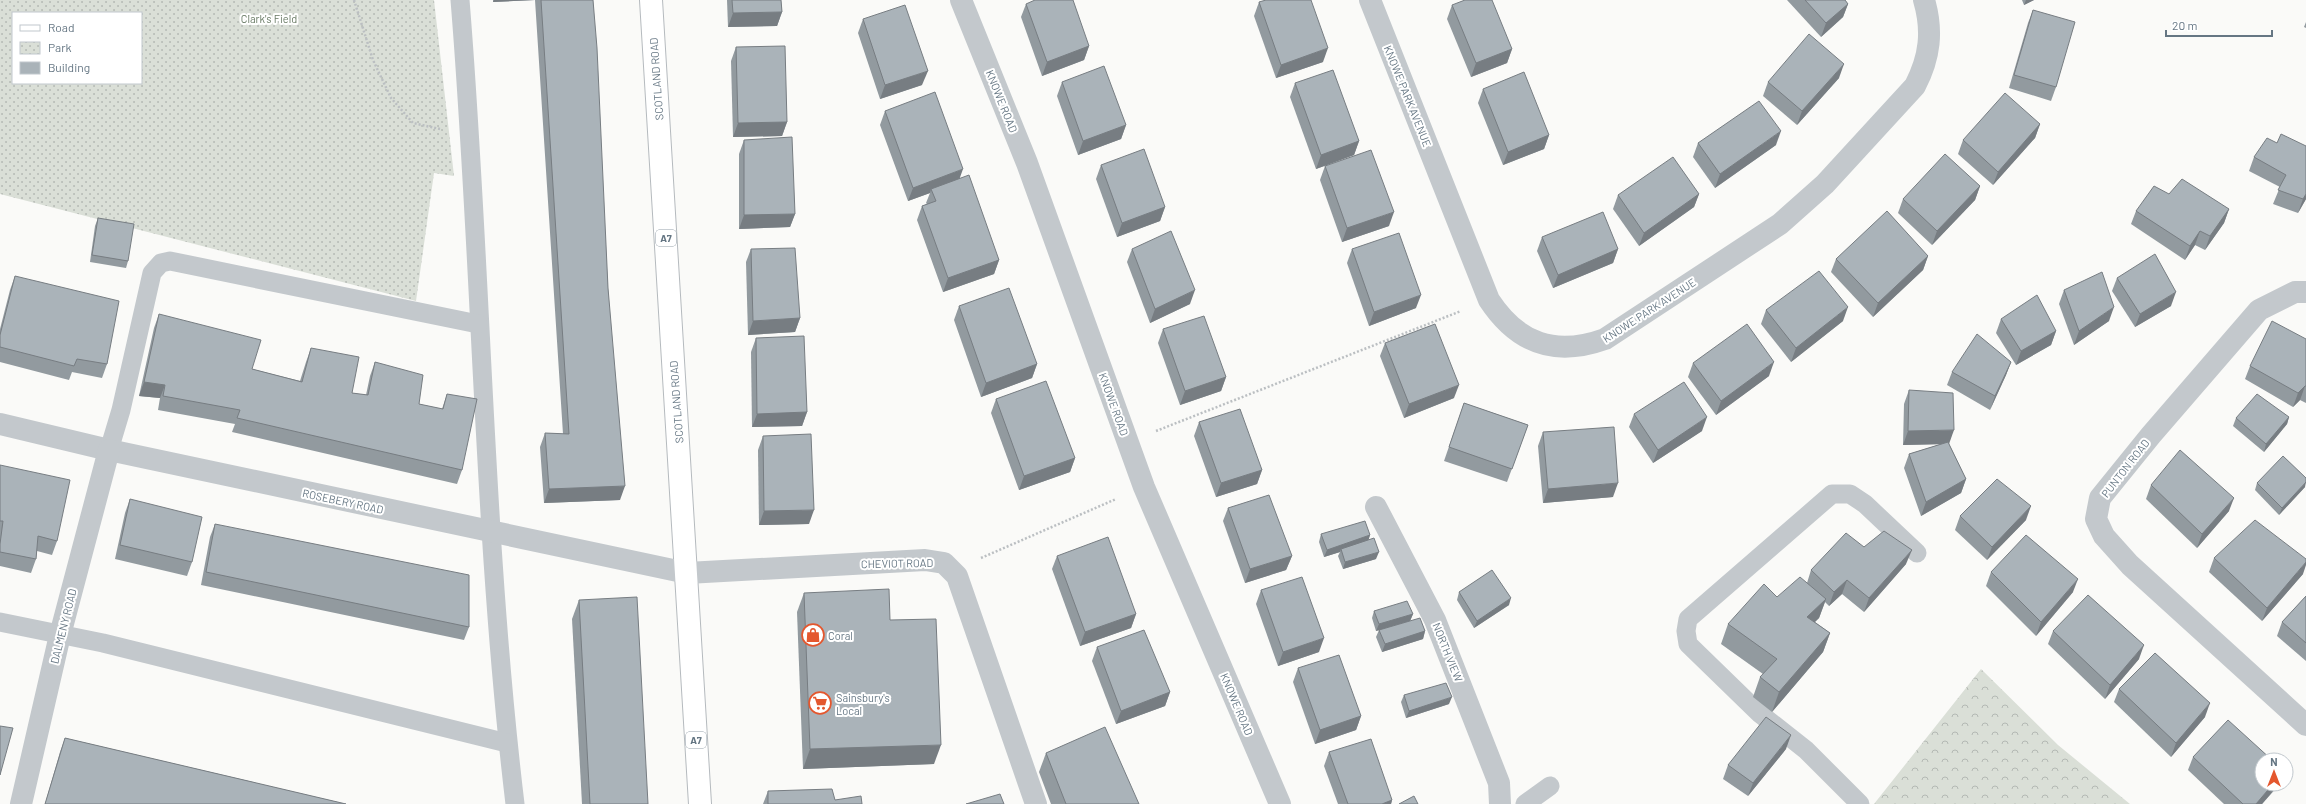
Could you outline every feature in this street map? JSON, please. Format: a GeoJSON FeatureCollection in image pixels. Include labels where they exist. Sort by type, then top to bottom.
{"type":"FeatureCollection","features":[{"type":"Feature","properties":{"kind":"main road","name":"SCOTLAND ROAD"},"geometry":{"type":"LineString","coordinates":[[651,0],[700,804]]}},
{"type":"Feature","properties":{"kind":"street","name":"KNOWE ROAD"},"geometry":{"type":"LineString","coordinates":[[961,0],[1027,163],[1144,486],[1280,804]]}},
{"type":"Feature","properties":{"kind":"street","name":"KNOWE PARK AVENUE"},"geometry":{"type":"LineString","coordinates":[[1370,0],[1489,300],[1514,330],[1531,340],[1549,346],[1568,348],[1587,346],[1605,339],[1780,224],[1825,184],[1915,86],[1924,69],[1929,50],[1930,32],[1924,0]]}},
{"type":"Feature","properties":{"kind":"street","name":"PUNTON ROAD"},"geometry":{"type":"LineString","coordinates":[[2306,292],[2295,292],[2259,310],[2151,435],[2100,498],[2096,519],[2104,536],[2130,565],[2306,725]]}},
{"type":"Feature","properties":{"kind":"street","name":"ROSEBERY ROAD"},"geometry":{"type":"LineString","coordinates":[[0,424],[109,450],[490,533],[687,574]]}},
{"type":"Feature","properties":{"kind":"street","name":"DALMENY ROAD"},"geometry":{"type":"LineString","coordinates":[[21,804],[60,635],[109,450]]}},
{"type":"Feature","properties":{"kind":"street","name":"NORTH VIEW"},"geometry":{"type":"LineString","coordinates":[[1376,507],[1435,620],[1499,784],[1500,804]]}},
{"type":"Feature","properties":{"kind":"street","name":"CHEVIOT ROAD"},"geometry":{"type":"LineString","coordinates":[[687,574],[925,560],[944,563],[957,576],[1036,804]]}},
{"type":"Feature","properties":{"kind":"lane"},"geometry":{"type":"LineString","coordinates":[[460,0],[470,128],[478,324],[490,533],[507,743],[515,804]]}},
{"type":"Feature","properties":{"kind":"lane"},"geometry":{"type":"LineString","coordinates":[[109,450],[121,410],[152,273],[161,263],[170,261],[478,324]]}},
{"type":"Feature","properties":{"kind":"lane"},"geometry":{"type":"LineString","coordinates":[[1860,804],[1806,750],[1759,712],[1688,644],[1686,631],[1688,619],[1832,494],[1850,494],[1865,504],[1917,553]]}},
{"type":"Feature","properties":{"kind":"lane"},"geometry":{"type":"LineString","coordinates":[[0,622],[103,643],[507,743]]}},
{"type":"Feature","properties":{"kind":"lane"},"geometry":{"type":"LineString","coordinates":[[1525,804],[1550,786]]}},
{"type":"Feature","properties":{"kind":"path"},"geometry":{"type":"LineString","coordinates":[[354,0],[373,60],[392,98],[413,123],[436,129],[470,128]]}},
{"type":"Feature","properties":{"kind":"path"},"geometry":{"type":"LineString","coordinates":[[1128,442],[1489,300]]}},
{"type":"Feature","properties":{"kind":"path"},"geometry":{"type":"LineString","coordinates":[[957,576],[968,564],[990,553],[1144,486]]}},
{"type":"Feature","properties":{"kind":"green space","name":"Clark's Field"},"geometry":{"type":"Polygon","coordinates":[[[0,0],[434,0],[454,176],[434,173],[416,301],[0,194],[0,0]]]}},
{"type":"Feature","properties":{"kind":"green space"},"geometry":{"type":"Polygon","coordinates":[[[1981,669],[2058,745],[2130,804],[1874,804],[1981,669]]]}},
{"type":"Feature","properties":{"kind":"building"},"geometry":{"type":"Polygon","coordinates":[[[541,0],[593,0],[597,48],[608,288],[625,486],[549,489],[545,433],[569,434],[541,0]]]}},
{"type":"Feature","properties":{"kind":"building"},"geometry":{"type":"Polygon","coordinates":[[[732,0],[781,0],[782,12],[733,13],[732,0]]]}},
{"type":"Feature","properties":{"kind":"building"},"geometry":{"type":"Polygon","coordinates":[[[1035,0],[1073,0],[1089,46],[1047,62],[1026,4],[1035,0]]]}},
{"type":"Feature","properties":{"kind":"building"},"geometry":{"type":"Polygon","coordinates":[[[1266,0],[1311,0],[1328,48],[1281,65],[1259,2],[1266,0]]]}},
{"type":"Feature","properties":{"kind":"building"},"geometry":{"type":"Polygon","coordinates":[[[1465,0],[1492,0],[1512,49],[1476,63],[1452,5],[1465,0]]]}},
{"type":"Feature","properties":{"kind":"building"},"geometry":{"type":"Polygon","coordinates":[[[1805,0],[1845,0],[1848,4],[1826,23],[1805,0]]]}},
{"type":"Feature","properties":{"kind":"building"},"geometry":{"type":"Polygon","coordinates":[[[905,5],[928,71],[885,85],[863,19],[905,5]]]}},
{"type":"Feature","properties":{"kind":"building"},"geometry":{"type":"Polygon","coordinates":[[[2033,10],[2075,22],[2056,87],[2014,75],[2033,10]]]}},
{"type":"Feature","properties":{"kind":"building"},"geometry":{"type":"Polygon","coordinates":[[[1809,34],[1844,64],[1802,111],[1768,82],[1809,34]]]}},
{"type":"Feature","properties":{"kind":"building"},"geometry":{"type":"Polygon","coordinates":[[[785,46],[787,122],[738,123],[736,47],[785,46]]]}},
{"type":"Feature","properties":{"kind":"building"},"geometry":{"type":"Polygon","coordinates":[[[1104,66],[1126,125],[1083,141],[1062,82],[1104,66]]]}},
{"type":"Feature","properties":{"kind":"building"},"geometry":{"type":"Polygon","coordinates":[[[1333,70],[1359,141],[1321,155],[1295,83],[1333,70]]]}},
{"type":"Feature","properties":{"kind":"building"},"geometry":{"type":"Polygon","coordinates":[[[1524,72],[1549,135],[1508,152],[1483,89],[1524,72]]]}},
{"type":"Feature","properties":{"kind":"building"},"geometry":{"type":"Polygon","coordinates":[[[935,92],[963,169],[913,188],[885,111],[935,92]]]}},
{"type":"Feature","properties":{"kind":"building"},"geometry":{"type":"Polygon","coordinates":[[[2005,93],[2040,124],[1998,172],[1963,140],[2005,93]]]}},
{"type":"Feature","properties":{"kind":"building"},"geometry":{"type":"Polygon","coordinates":[[[1759,101],[1781,131],[1720,174],[1698,143],[1759,101]]]}},
{"type":"Feature","properties":{"kind":"building"},"geometry":{"type":"Polygon","coordinates":[[[2281,134],[2306,146],[2306,194],[2303,199],[2278,190],[2286,175],[2254,157],[2267,138],[2277,143],[2281,134]]]}},
{"type":"Feature","properties":{"kind":"building"},"geometry":{"type":"Polygon","coordinates":[[[792,137],[795,214],[744,215],[744,140],[792,137]]]}},
{"type":"Feature","properties":{"kind":"building"},"geometry":{"type":"Polygon","coordinates":[[[1144,149],[1165,207],[1122,223],[1101,165],[1144,149]]]}},
{"type":"Feature","properties":{"kind":"building"},"geometry":{"type":"Polygon","coordinates":[[[1371,150],[1394,212],[1347,228],[1325,166],[1371,150]]]}},
{"type":"Feature","properties":{"kind":"building"},"geometry":{"type":"Polygon","coordinates":[[[1945,154],[1980,186],[1937,231],[1903,199],[1945,154]]]}},
{"type":"Feature","properties":{"kind":"building"},"geometry":{"type":"Polygon","coordinates":[[[1673,157],[1699,194],[1644,233],[1618,195],[1673,157]]]}},
{"type":"Feature","properties":{"kind":"building"},"geometry":{"type":"Polygon","coordinates":[[[969,175],[999,260],[948,278],[922,206],[936,201],[931,189],[969,175]]]}},
{"type":"Feature","properties":{"kind":"building"},"geometry":{"type":"Polygon","coordinates":[[[2182,179],[2229,209],[2210,236],[2200,231],[2190,246],[2136,211],[2154,186],[2169,194],[2182,179]]]}},
{"type":"Feature","properties":{"kind":"building"},"geometry":{"type":"Polygon","coordinates":[[[1887,211],[1928,256],[1878,303],[1836,259],[1887,211]]]}},
{"type":"Feature","properties":{"kind":"building"},"geometry":{"type":"Polygon","coordinates":[[[1603,212],[1618,249],[1558,275],[1542,237],[1603,212]]]}},
{"type":"Feature","properties":{"kind":"building"},"geometry":{"type":"Polygon","coordinates":[[[98,218],[134,224],[128,261],[92,255],[98,218]]]}},
{"type":"Feature","properties":{"kind":"building"},"geometry":{"type":"Polygon","coordinates":[[[1171,231],[1195,290],[1155,309],[1132,249],[1171,231]]]}},
{"type":"Feature","properties":{"kind":"building"},"geometry":{"type":"Polygon","coordinates":[[[1399,233],[1421,295],[1374,312],[1352,249],[1399,233]]]}},
{"type":"Feature","properties":{"kind":"building"},"geometry":{"type":"Polygon","coordinates":[[[795,248],[800,318],[753,321],[751,249],[795,248]]]}},
{"type":"Feature","properties":{"kind":"building"},"geometry":{"type":"Polygon","coordinates":[[[2155,254],[2176,292],[2140,314],[2117,278],[2155,254]]]}},
{"type":"Feature","properties":{"kind":"building"},"geometry":{"type":"Polygon","coordinates":[[[1819,271],[1848,307],[1796,348],[1766,310],[1819,271]]]}},
{"type":"Feature","properties":{"kind":"building"},"geometry":{"type":"Polygon","coordinates":[[[2102,272],[2114,307],[2079,331],[2064,290],[2102,272]]]}},
{"type":"Feature","properties":{"kind":"building"},"geometry":{"type":"Polygon","coordinates":[[[15,276],[119,301],[107,364],[77,359],[74,366],[0,347],[0,335],[15,276]]]}},
{"type":"Feature","properties":{"kind":"building"},"geometry":{"type":"Polygon","coordinates":[[[1009,288],[1037,364],[986,383],[959,306],[1009,288]]]}},
{"type":"Feature","properties":{"kind":"building"},"geometry":{"type":"Polygon","coordinates":[[[2037,295],[2056,331],[2021,351],[2001,319],[2037,295]]]}},
{"type":"Feature","properties":{"kind":"building"},"geometry":{"type":"Polygon","coordinates":[[[159,314],[261,340],[252,369],[302,382],[311,348],[359,357],[352,393],[368,395],[375,362],[423,375],[419,404],[443,409],[447,394],[477,399],[462,470],[237,418],[240,410],[163,396],[165,385],[144,382],[159,314]]]}},
{"type":"Feature","properties":{"kind":"building"},"geometry":{"type":"Polygon","coordinates":[[[1204,316],[1226,377],[1185,391],[1163,329],[1204,316]]]}},
{"type":"Feature","properties":{"kind":"building"},"geometry":{"type":"Polygon","coordinates":[[[2272,321],[2306,339],[2306,386],[2298,393],[2250,366],[2272,321]]]}},
{"type":"Feature","properties":{"kind":"building"},"geometry":{"type":"Polygon","coordinates":[[[1435,324],[1459,385],[1409,404],[1385,343],[1435,324]]]}},
{"type":"Feature","properties":{"kind":"building"},"geometry":{"type":"Polygon","coordinates":[[[1747,324],[1774,362],[1721,401],[1693,363],[1747,324]]]}},
{"type":"Feature","properties":{"kind":"building"},"geometry":{"type":"Polygon","coordinates":[[[1977,334],[2011,362],[1995,396],[1952,372],[1977,334]]]}},
{"type":"Feature","properties":{"kind":"building"},"geometry":{"type":"Polygon","coordinates":[[[804,336],[807,412],[757,414],[756,338],[804,336]]]}},
{"type":"Feature","properties":{"kind":"building"},"geometry":{"type":"Polygon","coordinates":[[[1046,381],[1075,458],[1024,476],[996,399],[1046,381]]]}},
{"type":"Feature","properties":{"kind":"building"},"geometry":{"type":"Polygon","coordinates":[[[1684,382],[1707,417],[1658,450],[1634,414],[1684,382]]]}},
{"type":"Feature","properties":{"kind":"building"},"geometry":{"type":"Polygon","coordinates":[[[1909,390],[1953,393],[1954,430],[1908,431],[1909,390]]]}},
{"type":"Feature","properties":{"kind":"building"},"geometry":{"type":"Polygon","coordinates":[[[2257,394],[2289,417],[2266,444],[2236,418],[2257,394]]]}},
{"type":"Feature","properties":{"kind":"building"},"geometry":{"type":"Polygon","coordinates":[[[1464,403],[1528,425],[1512,469],[1449,447],[1464,403]]]}},
{"type":"Feature","properties":{"kind":"building"},"geometry":{"type":"Polygon","coordinates":[[[1240,409],[1262,470],[1221,483],[1199,422],[1240,409]]]}},
{"type":"Feature","properties":{"kind":"building"},"geometry":{"type":"Polygon","coordinates":[[[1614,427],[1618,483],[1548,489],[1543,432],[1614,427]]]}},
{"type":"Feature","properties":{"kind":"building"},"geometry":{"type":"Polygon","coordinates":[[[811,434],[814,510],[764,511],[763,436],[811,434]]]}},
{"type":"Feature","properties":{"kind":"building"},"geometry":{"type":"Polygon","coordinates":[[[1948,442],[1966,479],[1926,502],[1909,454],[1948,442]]]}},
{"type":"Feature","properties":{"kind":"building"},"geometry":{"type":"Polygon","coordinates":[[[2180,450],[2234,498],[2202,534],[2151,485],[2180,450]]]}},
{"type":"Feature","properties":{"kind":"building"},"geometry":{"type":"Polygon","coordinates":[[[2283,456],[2306,478],[2306,482],[2282,508],[2257,483],[2283,456]]]}},
{"type":"Feature","properties":{"kind":"building"},"geometry":{"type":"Polygon","coordinates":[[[0,465],[70,480],[57,541],[38,536],[36,559],[0,552],[3,521],[0,521],[0,465]]]}},
{"type":"Feature","properties":{"kind":"building"},"geometry":{"type":"Polygon","coordinates":[[[1997,479],[2031,506],[1992,547],[1960,516],[1997,479]]]}},
{"type":"Feature","properties":{"kind":"building"},"geometry":{"type":"Polygon","coordinates":[[[1269,495],[1292,556],[1250,569],[1228,508],[1269,495]]]}},
{"type":"Feature","properties":{"kind":"building"},"geometry":{"type":"Polygon","coordinates":[[[130,499],[202,517],[192,562],[120,545],[130,499]]]}},
{"type":"Feature","properties":{"kind":"building"},"geometry":{"type":"Polygon","coordinates":[[[2255,520],[2306,559],[2306,562],[2267,608],[2214,558],[2255,520]]]}},
{"type":"Feature","properties":{"kind":"building"},"geometry":{"type":"Polygon","coordinates":[[[1365,521],[1370,535],[1327,550],[1321,534],[1365,521]]]}},
{"type":"Feature","properties":{"kind":"building"},"geometry":{"type":"Polygon","coordinates":[[[215,524],[469,575],[469,627],[206,572],[215,524]]]}},
{"type":"Feature","properties":{"kind":"building"},"geometry":{"type":"Polygon","coordinates":[[[1884,531],[1912,550],[1869,598],[1847,580],[1834,592],[1811,570],[1846,533],[1864,547],[1884,531]]]}},
{"type":"Feature","properties":{"kind":"building"},"geometry":{"type":"Polygon","coordinates":[[[2026,535],[2078,579],[2041,622],[1991,572],[2026,535]]]}},
{"type":"Feature","properties":{"kind":"building"},"geometry":{"type":"Polygon","coordinates":[[[1108,537],[1136,614],[1085,632],[1057,556],[1108,537]]]}},
{"type":"Feature","properties":{"kind":"building"},"geometry":{"type":"Polygon","coordinates":[[[1374,538],[1379,552],[1345,562],[1341,549],[1374,538]]]}},
{"type":"Feature","properties":{"kind":"building"},"geometry":{"type":"Polygon","coordinates":[[[1492,570],[1511,598],[1477,621],[1459,592],[1492,570]]]}},
{"type":"Feature","properties":{"kind":"building"},"geometry":{"type":"Polygon","coordinates":[[[1302,577],[1324,638],[1283,652],[1261,590],[1302,577]]]}},
{"type":"Feature","properties":{"kind":"building"},"geometry":{"type":"Polygon","coordinates":[[[1800,577],[1826,599],[1807,617],[1830,633],[1779,692],[1760,677],[1777,659],[1728,624],[1764,584],[1777,597],[1800,577]]]}},
{"type":"Feature","properties":{"kind":"building"},"geometry":{"type":"Polygon","coordinates":[[[889,589],[890,620],[936,619],[941,745],[810,749],[804,593],[889,589]]]}},
{"type":"Feature","properties":{"kind":"building"},"geometry":{"type":"Polygon","coordinates":[[[2088,595],[2144,645],[2110,685],[2053,631],[2088,595]]]}},
{"type":"Feature","properties":{"kind":"building"},"geometry":{"type":"Polygon","coordinates":[[[2306,596],[2306,643],[2282,622],[2306,596]]]}},
{"type":"Feature","properties":{"kind":"building"},"geometry":{"type":"Polygon","coordinates":[[[637,597],[648,804],[590,804],[579,600],[637,597]]]}},
{"type":"Feature","properties":{"kind":"building"},"geometry":{"type":"Polygon","coordinates":[[[1407,601],[1413,614],[1379,624],[1374,611],[1407,601]]]}},
{"type":"Feature","properties":{"kind":"building"},"geometry":{"type":"Polygon","coordinates":[[[1420,618],[1425,631],[1385,644],[1379,630],[1420,618]]]}},
{"type":"Feature","properties":{"kind":"building"},"geometry":{"type":"Polygon","coordinates":[[[1144,630],[1170,692],[1121,711],[1097,647],[1144,630]]]}},
{"type":"Feature","properties":{"kind":"building"},"geometry":{"type":"Polygon","coordinates":[[[2155,653],[2210,703],[2176,743],[2119,689],[2155,653]]]}},
{"type":"Feature","properties":{"kind":"building"},"geometry":{"type":"Polygon","coordinates":[[[1339,655],[1361,716],[1320,730],[1298,668],[1339,655]]]}},
{"type":"Feature","properties":{"kind":"building"},"geometry":{"type":"Polygon","coordinates":[[[1446,683],[1452,697],[1409,711],[1404,695],[1446,683]]]}},
{"type":"Feature","properties":{"kind":"building"},"geometry":{"type":"Polygon","coordinates":[[[1766,717],[1791,735],[1753,783],[1728,765],[1766,717]]]}},
{"type":"Feature","properties":{"kind":"building"},"geometry":{"type":"Polygon","coordinates":[[[2228,720],[2263,752],[2254,752],[2254,792],[2266,792],[2256,804],[2243,804],[2193,757],[2228,720]]]}},
{"type":"Feature","properties":{"kind":"building"},"geometry":{"type":"Polygon","coordinates":[[[0,726],[13,728],[0,775],[0,726]]]}},
{"type":"Feature","properties":{"kind":"building"},"geometry":{"type":"Polygon","coordinates":[[[1105,727],[1139,804],[1066,804],[1046,753],[1105,727]]]}},
{"type":"Feature","properties":{"kind":"building"},"geometry":{"type":"Polygon","coordinates":[[[65,738],[346,804],[45,804],[65,738]]]}},
{"type":"Feature","properties":{"kind":"building"},"geometry":{"type":"Polygon","coordinates":[[[1371,739],[1392,800],[1382,804],[1348,804],[1329,752],[1371,739]]]}},
{"type":"Feature","properties":{"kind":"building"},"geometry":{"type":"Polygon","coordinates":[[[832,789],[835,800],[861,796],[862,804],[768,804],[768,791],[832,789]]]}},
{"type":"Feature","properties":{"kind":"building"},"geometry":{"type":"Polygon","coordinates":[[[1000,794],[1004,804],[966,804],[1000,794]]]}},
{"type":"Feature","properties":{"kind":"building"},"geometry":{"type":"Polygon","coordinates":[[[1414,796],[1418,804],[1399,804],[1414,796]]]}},
{"type":"Feature","properties":{"kind":"place","name":"Coral"},"geometry":{"type":"Point","coordinates":[813,635]}},
{"type":"Feature","properties":{"kind":"place","name":"Sainsbury's Local"},"geometry":{"type":"Point","coordinates":[820,703]}}]}
